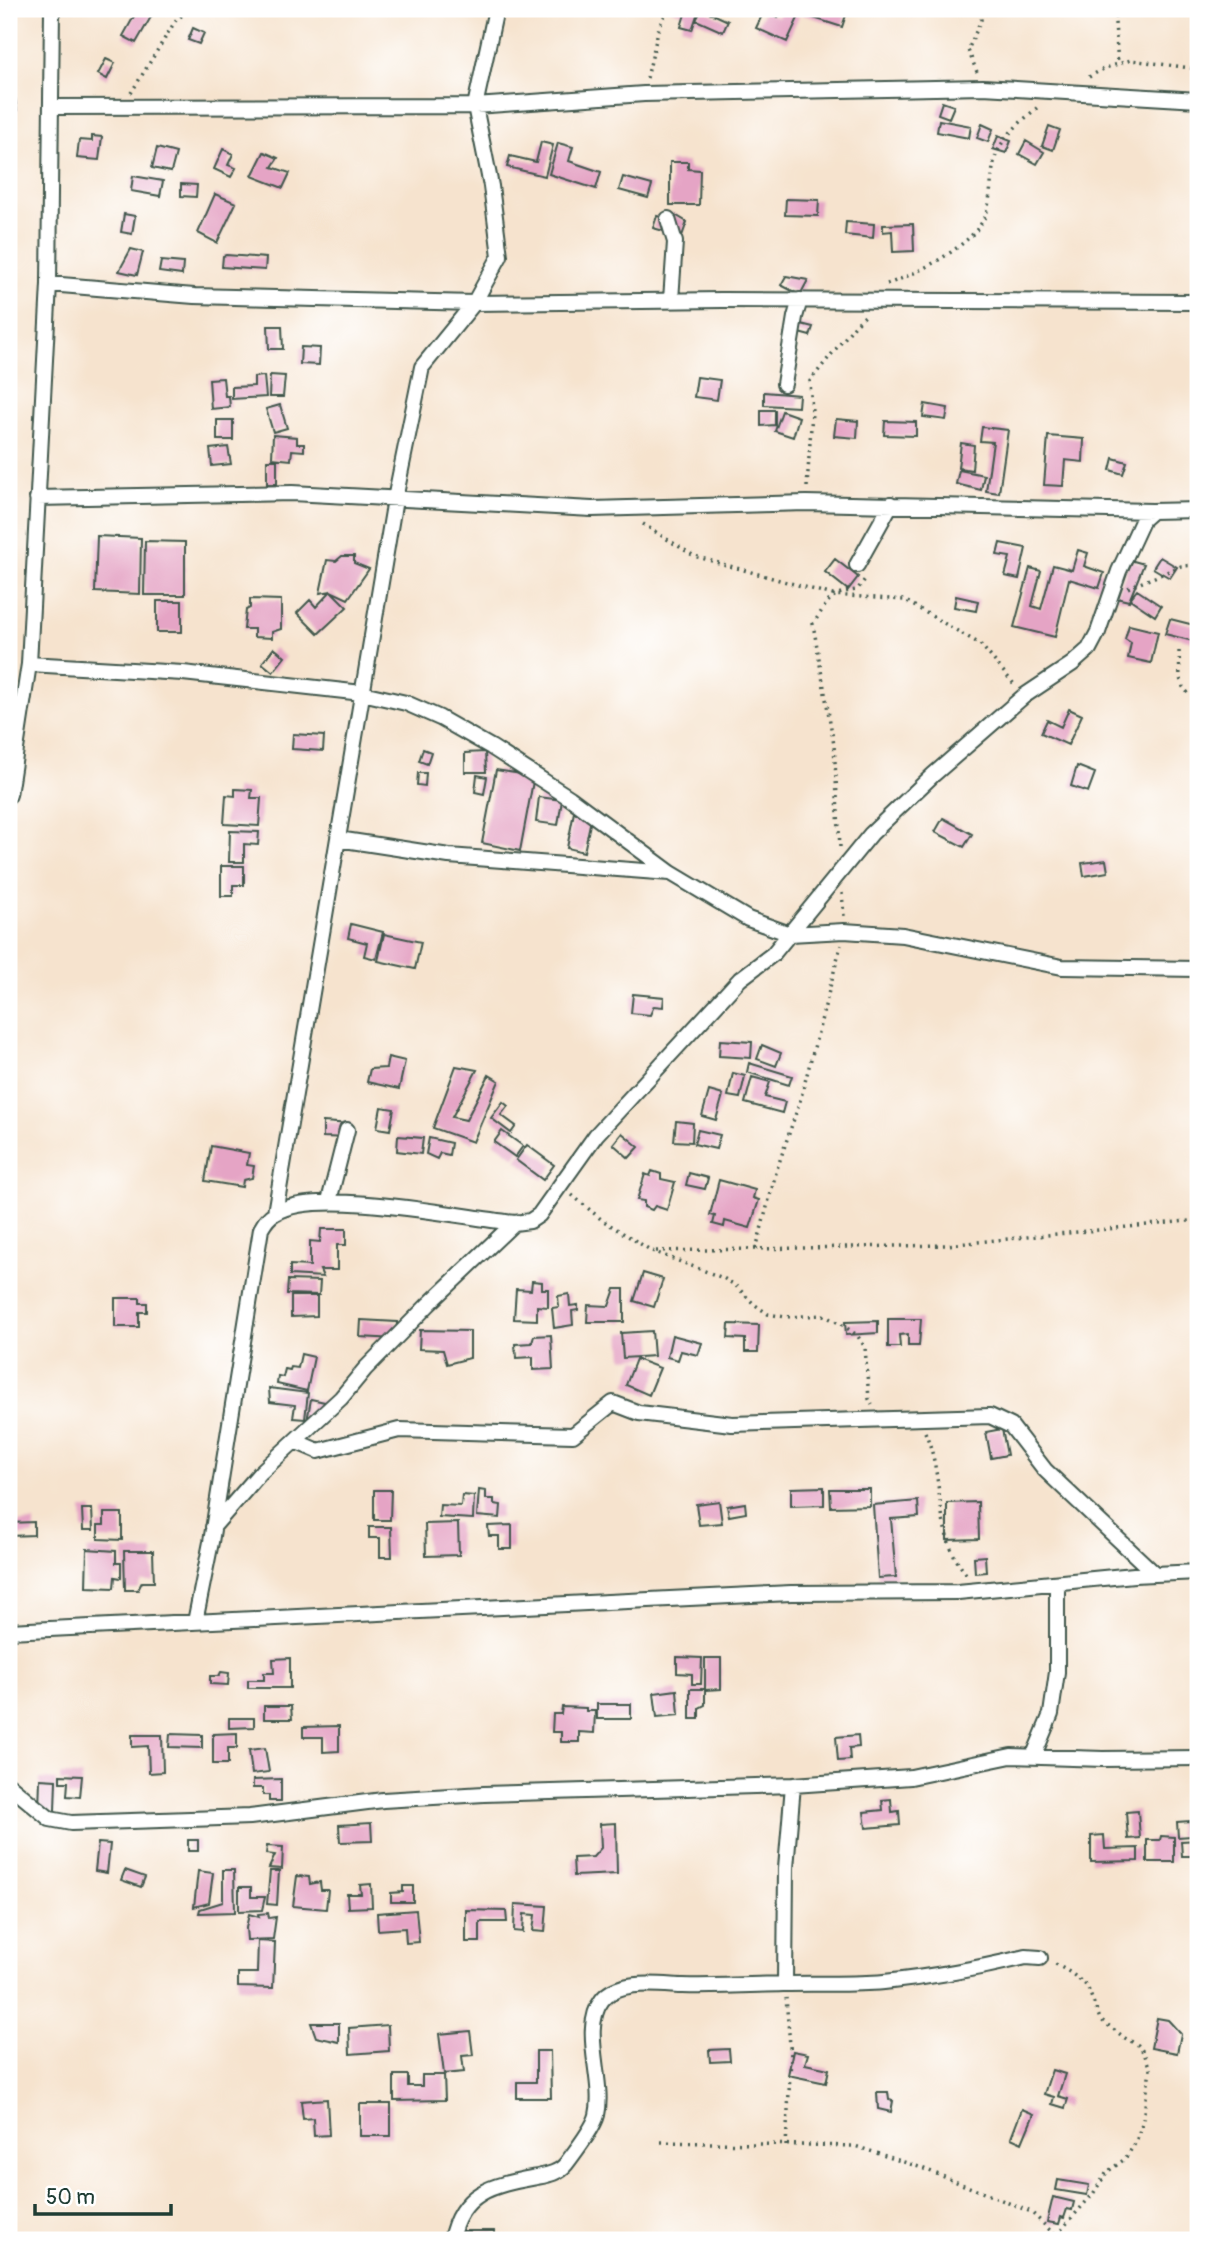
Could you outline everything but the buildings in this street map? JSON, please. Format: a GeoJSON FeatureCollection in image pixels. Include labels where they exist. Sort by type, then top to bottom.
{"type":"FeatureCollection","features":[{"type":"Feature","properties":{"kind":"street"},"geometry":{"type":"LineString","coordinates":[[9,795],[29,664],[49,284],[52,9]]}},
{"type":"Feature","properties":{"kind":"street"},"geometry":{"type":"LineString","coordinates":[[275,1213],[395,499],[422,366],[474,303],[500,256],[491,186],[475,106],[496,9]]}},
{"type":"Feature","properties":{"kind":"street"},"geometry":{"type":"LineString","coordinates":[[51,107],[475,106],[643,94],[983,87],[1198,100]]}},
{"type":"Feature","properties":{"kind":"street"},"geometry":{"type":"LineString","coordinates":[[668,219],[675,242],[671,300]]}},
{"type":"Feature","properties":{"kind":"street"},"geometry":{"type":"LineString","coordinates":[[49,284],[194,296],[474,303],[671,300],[1198,302]]}},
{"type":"Feature","properties":{"kind":"street"},"geometry":{"type":"LineString","coordinates":[[784,384],[800,300]]}},
{"type":"Feature","properties":{"kind":"street"},"geometry":{"type":"LineString","coordinates":[[37,498],[292,493],[592,509],[806,503],[1198,510]]}},
{"type":"Feature","properties":{"kind":"street"},"geometry":{"type":"LineString","coordinates":[[858,565],[891,505]]}},
{"type":"Feature","properties":{"kind":"street"},"geometry":{"type":"LineString","coordinates":[[195,1622],[261,1229],[267,1219],[287,1208],[329,1201],[514,1223],[530,1221],[540,1215],[596,1135],[678,1043],[740,979],[773,954],[870,834],[1024,696],[1072,664],[1088,649],[1098,632],[1143,519],[1152,511]]}},
{"type":"Feature","properties":{"kind":"street"},"geometry":{"type":"LineString","coordinates":[[29,664],[183,673],[362,693],[406,703],[460,730],[570,798],[671,873],[748,919],[790,934],[845,931],[902,935],[1048,966],[1198,969]]}},
{"type":"Feature","properties":{"kind":"street"},"geometry":{"type":"LineString","coordinates":[[338,839],[449,856],[671,873]]}},
{"type":"Feature","properties":{"kind":"street"},"geometry":{"type":"LineString","coordinates":[[329,1201],[347,1130]]}},
{"type":"Feature","properties":{"kind":"street"},"geometry":{"type":"LineString","coordinates":[[213,1527],[261,1472],[341,1398],[365,1369],[429,1304],[514,1223]]}},
{"type":"Feature","properties":{"kind":"street"},"geometry":{"type":"LineString","coordinates":[[296,1442],[318,1451],[399,1430],[573,1435],[613,1403],[639,1413],[732,1424],[990,1416],[1011,1426],[1045,1470],[1155,1574]]}},
{"type":"Feature","properties":{"kind":"street"},"geometry":{"type":"LineString","coordinates":[[9,1631],[791,1592],[958,1592],[1198,1572]]}},
{"type":"Feature","properties":{"kind":"street"},"geometry":{"type":"LineString","coordinates":[[1034,1755],[1051,1714],[1057,1672],[1057,1584]]}},
{"type":"Feature","properties":{"kind":"street"},"geometry":{"type":"LineString","coordinates":[[9,1785],[50,1819],[71,1823],[250,1816],[383,1800],[484,1794],[793,1785],[911,1777],[998,1758],[1034,1755],[1103,1759],[1198,1758]]}},
{"type":"Feature","properties":{"kind":"street"},"geometry":{"type":"LineString","coordinates":[[785,1984],[787,1858],[793,1785]]}},
{"type":"Feature","properties":{"kind":"street"},"geometry":{"type":"LineString","coordinates":[[452,2240],[461,2214],[481,2192],[493,2186],[551,2174],[564,2167],[596,2118],[599,2101],[592,2028],[596,2008],[604,1997],[612,1992],[650,1985],[714,1987],[884,1982],[931,1976],[1026,1957],[1040,1958]]}},
{"type":"Feature","properties":{"kind":"path"},"geometry":{"type":"LineString","coordinates":[[123,107],[177,20],[190,9]]}},
{"type":"Feature","properties":{"kind":"path"},"geometry":{"type":"LineString","coordinates":[[643,94],[659,27],[668,9]]}},
{"type":"Feature","properties":{"kind":"path"},"geometry":{"type":"LineString","coordinates":[[980,9],[981,20],[968,50],[983,87]]}},
{"type":"Feature","properties":{"kind":"path"},"geometry":{"type":"LineString","coordinates":[[1114,9],[1118,64]]}},
{"type":"Feature","properties":{"kind":"path"},"geometry":{"type":"LineString","coordinates":[[884,285],[947,254],[970,237],[985,215],[996,155],[1003,141],[1056,91],[1081,83],[1105,68],[1131,60],[1198,69]]}},
{"type":"Feature","properties":{"kind":"path"},"geometry":{"type":"LineString","coordinates":[[806,503],[812,411],[810,381],[856,324],[883,300]]}},
{"type":"Feature","properties":{"kind":"path"},"geometry":{"type":"LineString","coordinates":[[617,508],[694,556],[833,595],[904,600],[980,644],[1024,696]]}},
{"type":"Feature","properties":{"kind":"path"},"geometry":{"type":"LineString","coordinates":[[756,1249],[777,1169],[800,1101],[845,931],[834,745],[813,624],[833,595],[858,590],[865,582],[867,569],[858,565]]}},
{"type":"Feature","properties":{"kind":"path"},"geometry":{"type":"LineString","coordinates":[[1111,594],[1181,566],[1198,565]]}},
{"type":"Feature","properties":{"kind":"path"},"geometry":{"type":"LineString","coordinates":[[1179,651],[1183,687],[1188,693],[1198,694]]}},
{"type":"Feature","properties":{"kind":"path"},"geometry":{"type":"LineString","coordinates":[[561,1182],[585,1209],[652,1251],[723,1278],[768,1314],[785,1317],[823,1315],[842,1324],[857,1335],[865,1347],[869,1399],[874,1408]]}},
{"type":"Feature","properties":{"kind":"path"},"geometry":{"type":"LineString","coordinates":[[652,1251],[947,1245],[1198,1220]]}},
{"type":"Feature","properties":{"kind":"path"},"geometry":{"type":"LineString","coordinates":[[922,1427],[932,1450],[947,1540],[967,1575],[984,1590]]}},
{"type":"Feature","properties":{"kind":"path"},"geometry":{"type":"LineString","coordinates":[[1040,1958],[1065,1969],[1087,1986],[1100,2019],[1125,2039],[1138,2045],[1150,2069],[1143,2120],[1136,2142],[1125,2159],[1107,2172],[1093,2194],[1052,2240]]}},
{"type":"Feature","properties":{"kind":"path"},"geometry":{"type":"LineString","coordinates":[[785,1984],[791,2057],[786,2146]]}},
{"type":"Feature","properties":{"kind":"path"},"geometry":{"type":"LineString","coordinates":[[661,2142],[855,2146],[982,2191],[1031,2212],[1055,2235]]}}]}
